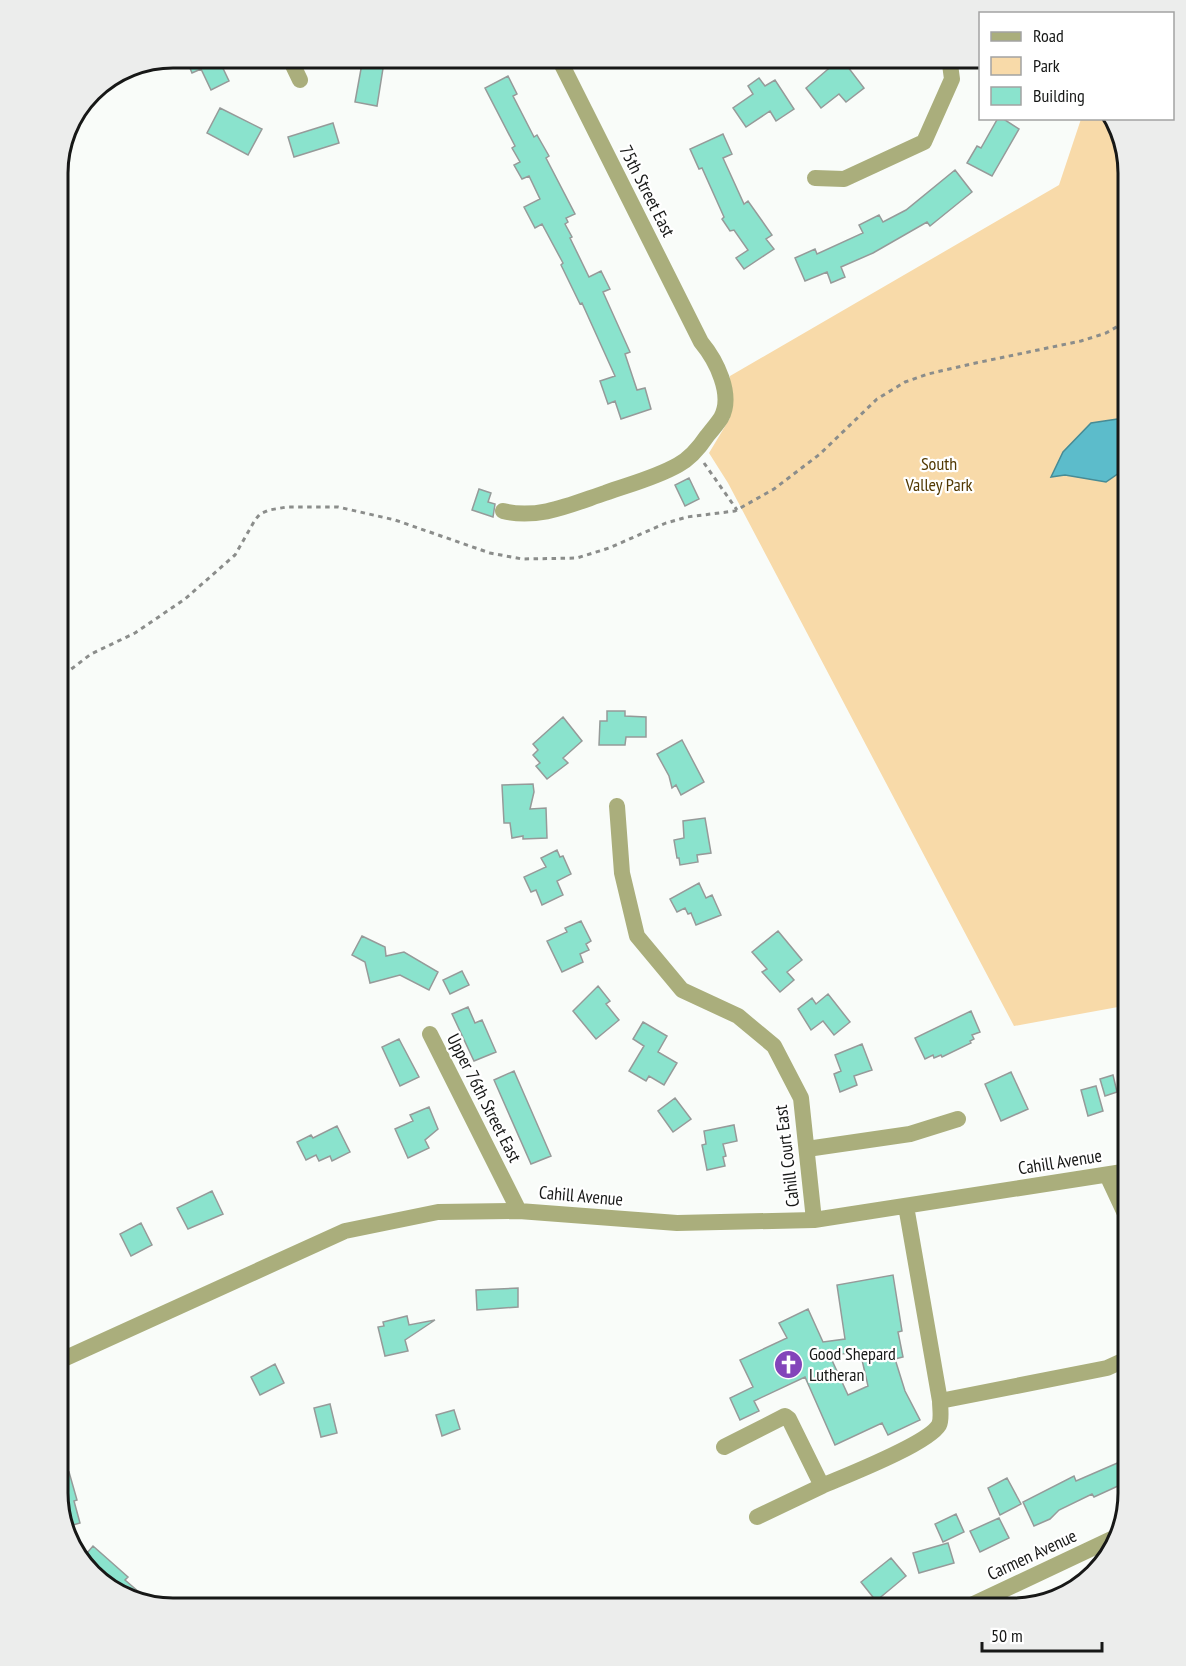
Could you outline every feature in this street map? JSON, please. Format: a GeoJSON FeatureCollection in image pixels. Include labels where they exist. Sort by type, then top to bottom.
{"type":"FeatureCollection","features":[{"type":"Feature","properties":{"kind":"street"},"geometry":{"type":"LineString","coordinates":[[294,68],[300,80]]}},
{"type":"Feature","properties":{"kind":"street","name":"75th Street East"},"geometry":{"type":"LineString","coordinates":[[564,68],[701,342],[718,366],[726,400],[722,416],[696,452]]}},
{"type":"Feature","properties":{"kind":"street"},"geometry":{"type":"LineString","coordinates":[[815,178],[844,179],[924,142],[952,79],[950,68]]}},
{"type":"Feature","properties":{"kind":"street"},"geometry":{"type":"LineString","coordinates":[[503,511],[532,514],[552,510],[658,475],[681,464],[696,452]]}},
{"type":"Feature","properties":{"kind":"street","name":"Cahill Court East"},"geometry":{"type":"LineString","coordinates":[[617,806],[622,873],[636,936],[682,990],[738,1016],[774,1046],[801,1098],[814,1220]]}},
{"type":"Feature","properties":{"kind":"street","name":"Upper 76th Street East"},"geometry":{"type":"LineString","coordinates":[[430,1034],[519,1211]]}},
{"type":"Feature","properties":{"kind":"street"},"geometry":{"type":"LineString","coordinates":[[807,1149],[910,1134],[958,1119]]}},
{"type":"Feature","properties":{"kind":"street","name":"Cahill Avenue"},"geometry":{"type":"LineString","coordinates":[[68,1357],[345,1231],[438,1212],[519,1211],[677,1223],[814,1220],[1118,1173]]}},
{"type":"Feature","properties":{"kind":"street"},"geometry":{"type":"LineString","coordinates":[[1107,1175],[1118,1198]]}},
{"type":"Feature","properties":{"kind":"street"},"geometry":{"type":"LineString","coordinates":[[757,1517],[901,1450],[932,1433],[940,1423],[940,1401],[906,1206]]}},
{"type":"Feature","properties":{"kind":"street"},"geometry":{"type":"LineString","coordinates":[[940,1401],[1107,1368],[1118,1363]]}},
{"type":"Feature","properties":{"kind":"street"},"geometry":{"type":"LineString","coordinates":[[724,1447],[785,1416],[789,1419],[822,1486]]}},
{"type":"Feature","properties":{"kind":"street","name":"Carmen Avenue"},"geometry":{"type":"LineString","coordinates":[[986,1598],[1106,1542]]}},
{"type":"Feature","properties":{"kind":"path"},"geometry":{"type":"LineString","coordinates":[[68,672],[91,654],[135,633],[185,599],[235,555],[255,520],[260,514],[269,510],[288,507],[338,507],[395,520],[490,553],[522,559],[578,558],[609,549],[666,523],[687,517],[737,510],[774,489],[820,454],[877,399],[905,382],[928,374],[1081,341],[1106,333],[1118,326]]}},
{"type":"Feature","properties":{"kind":"path"},"geometry":{"type":"LineString","coordinates":[[696,452],[737,510]]}},
{"type":"Feature","properties":{"kind":"green space","name":"South Valley Park"},"geometry":{"type":"Polygon","coordinates":[[[1081,120],[1104,120],[1115,145],[1118,159],[1118,1007],[1014,1026],[728,483],[709,453],[730,418],[730,376],[1059,185],[1081,120]]]}},
{"type":"Feature","properties":{"kind":"water"},"geometry":{"type":"Polygon","coordinates":[[[1118,419],[1118,474],[1106,482],[1065,475],[1051,477],[1063,452],[1091,423],[1118,419]]]}},
{"type":"Feature","properties":{"kind":"building"},"geometry":{"type":"Polygon","coordinates":[[[190,68],[223,68],[229,81],[211,90],[201,69],[192,73],[190,68]]]}},
{"type":"Feature","properties":{"kind":"building"},"geometry":{"type":"Polygon","coordinates":[[[361,68],[383,68],[377,106],[355,102],[361,68]]]}},
{"type":"Feature","properties":{"kind":"building"},"geometry":{"type":"Polygon","coordinates":[[[829,68],[849,68],[864,88],[846,102],[839,94],[821,108],[806,88],[829,68]]]}},
{"type":"Feature","properties":{"kind":"building"},"geometry":{"type":"Polygon","coordinates":[[[508,76],[517,94],[513,96],[534,137],[537,135],[549,156],[546,158],[575,214],[566,218],[568,222],[565,224],[572,237],[570,238],[589,277],[601,271],[610,289],[603,292],[630,352],[625,354],[637,390],[645,388],[651,409],[621,419],[615,401],[608,404],[600,381],[615,376],[582,303],[580,304],[561,265],[563,263],[542,224],[535,228],[524,207],[540,199],[529,176],[522,179],[514,165],[520,162],[512,148],[515,146],[485,88],[508,76]]]}},
{"type":"Feature","properties":{"kind":"building"},"geometry":{"type":"Polygon","coordinates":[[[759,78],[765,86],[775,80],[794,109],[776,121],[770,111],[746,127],[733,108],[753,94],[748,86],[759,78]]]}},
{"type":"Feature","properties":{"kind":"building"},"geometry":{"type":"Polygon","coordinates":[[[220,108],[262,129],[248,155],[207,133],[220,108]]]}},
{"type":"Feature","properties":{"kind":"building"},"geometry":{"type":"Polygon","coordinates":[[[997,120],[1005,120],[1019,129],[992,176],[967,163],[977,146],[981,148],[997,120]]]}},
{"type":"Feature","properties":{"kind":"building"},"geometry":{"type":"Polygon","coordinates":[[[333,123],[339,143],[294,157],[288,137],[333,123]]]}},
{"type":"Feature","properties":{"kind":"building"},"geometry":{"type":"Polygon","coordinates":[[[723,134],[732,154],[723,158],[744,204],[748,201],[772,235],[766,239],[774,249],[744,269],[736,258],[748,250],[734,230],[730,231],[722,219],[724,217],[702,168],[699,169],[690,149],[723,134]]]}},
{"type":"Feature","properties":{"kind":"building"},"geometry":{"type":"Polygon","coordinates":[[[955,170],[972,192],[930,226],[927,222],[873,253],[841,267],[845,277],[831,283],[827,272],[805,281],[795,258],[815,249],[817,254],[863,233],[859,225],[879,215],[883,222],[906,210],[955,170]]]}},
{"type":"Feature","properties":{"kind":"building"},"geometry":{"type":"Polygon","coordinates":[[[689,478],[699,499],[685,506],[675,485],[689,478]]]}},
{"type":"Feature","properties":{"kind":"building"},"geometry":{"type":"Polygon","coordinates":[[[479,489],[491,493],[488,502],[495,504],[493,517],[472,510],[479,489]]]}},
{"type":"Feature","properties":{"kind":"building"},"geometry":{"type":"Polygon","coordinates":[[[607,711],[625,711],[625,716],[646,717],[646,737],[626,737],[625,745],[599,745],[600,721],[607,721],[607,711]]]}},
{"type":"Feature","properties":{"kind":"building"},"geometry":{"type":"Polygon","coordinates":[[[563,717],[582,741],[563,758],[568,763],[547,779],[536,766],[540,763],[533,755],[538,750],[533,744],[563,717]]]}},
{"type":"Feature","properties":{"kind":"building"},"geometry":{"type":"Polygon","coordinates":[[[682,740],[704,782],[681,795],[676,785],[672,788],[669,776],[657,754],[682,740]]]}},
{"type":"Feature","properties":{"kind":"building"},"geometry":{"type":"Polygon","coordinates":[[[533,784],[534,792],[530,809],[546,808],[547,838],[523,839],[523,836],[512,838],[510,823],[504,823],[502,785],[533,784]]]}},
{"type":"Feature","properties":{"kind":"building"},"geometry":{"type":"Polygon","coordinates":[[[705,818],[711,853],[697,855],[698,862],[680,865],[674,840],[684,838],[683,821],[705,818]]]}},
{"type":"Feature","properties":{"kind":"building"},"geometry":{"type":"Polygon","coordinates":[[[557,850],[560,857],[563,856],[571,874],[557,881],[563,895],[542,905],[536,890],[531,892],[524,877],[546,867],[541,858],[557,850]]]}},
{"type":"Feature","properties":{"kind":"building"},"geometry":{"type":"Polygon","coordinates":[[[699,883],[706,898],[712,895],[721,915],[696,925],[691,913],[688,914],[685,908],[677,912],[670,899],[699,883]]]}},
{"type":"Feature","properties":{"kind":"building"},"geometry":{"type":"Polygon","coordinates":[[[581,921],[591,941],[586,944],[589,950],[580,954],[583,962],[562,972],[547,941],[567,932],[565,928],[581,921]]]}},
{"type":"Feature","properties":{"kind":"building"},"geometry":{"type":"Polygon","coordinates":[[[778,931],[802,960],[787,972],[794,980],[780,992],[762,972],[767,969],[752,952],[778,931]]]}},
{"type":"Feature","properties":{"kind":"building"},"geometry":{"type":"Polygon","coordinates":[[[362,936],[385,947],[386,956],[404,952],[438,972],[429,990],[400,975],[370,983],[365,962],[352,955],[362,936]]]}},
{"type":"Feature","properties":{"kind":"building"},"geometry":{"type":"Polygon","coordinates":[[[462,971],[469,985],[450,994],[443,980],[462,971]]]}},
{"type":"Feature","properties":{"kind":"building"},"geometry":{"type":"Polygon","coordinates":[[[598,986],[610,1001],[606,1004],[619,1020],[596,1039],[573,1011],[598,986]]]}},
{"type":"Feature","properties":{"kind":"building"},"geometry":{"type":"Polygon","coordinates":[[[828,994],[850,1022],[834,1035],[823,1021],[811,1030],[798,1009],[812,998],[816,1004],[828,994]]]}},
{"type":"Feature","properties":{"kind":"building"},"geometry":{"type":"Polygon","coordinates":[[[468,1007],[475,1023],[482,1020],[496,1052],[474,1061],[452,1014],[468,1007]]]}},
{"type":"Feature","properties":{"kind":"building"},"geometry":{"type":"Polygon","coordinates":[[[971,1011],[980,1032],[972,1035],[974,1039],[970,1041],[971,1043],[942,1057],[941,1055],[934,1058],[933,1055],[925,1059],[915,1038],[971,1011]]]}},
{"type":"Feature","properties":{"kind":"building"},"geometry":{"type":"Polygon","coordinates":[[[643,1022],[667,1036],[658,1052],[677,1063],[664,1085],[649,1076],[646,1081],[629,1071],[644,1046],[633,1039],[643,1022]]]}},
{"type":"Feature","properties":{"kind":"building"},"geometry":{"type":"Polygon","coordinates":[[[399,1039],[419,1077],[400,1086],[382,1047],[399,1039]]]}},
{"type":"Feature","properties":{"kind":"building"},"geometry":{"type":"Polygon","coordinates":[[[862,1044],[872,1070],[854,1076],[857,1085],[840,1092],[834,1074],[841,1071],[835,1055],[862,1044]]]}},
{"type":"Feature","properties":{"kind":"building"},"geometry":{"type":"Polygon","coordinates":[[[514,1071],[551,1156],[531,1164],[494,1080],[514,1071]]]}},
{"type":"Feature","properties":{"kind":"building"},"geometry":{"type":"Polygon","coordinates":[[[1011,1072],[1028,1109],[1001,1121],[985,1084],[1011,1072]]]}},
{"type":"Feature","properties":{"kind":"building"},"geometry":{"type":"Polygon","coordinates":[[[1113,1075],[1117,1092],[1105,1096],[1100,1079],[1113,1075]]]}},
{"type":"Feature","properties":{"kind":"building"},"geometry":{"type":"Polygon","coordinates":[[[1096,1086],[1103,1111],[1088,1116],[1081,1090],[1096,1086]]]}},
{"type":"Feature","properties":{"kind":"building"},"geometry":{"type":"Polygon","coordinates":[[[675,1098],[691,1119],[673,1132],[658,1111],[675,1098]]]}},
{"type":"Feature","properties":{"kind":"building"},"geometry":{"type":"Polygon","coordinates":[[[429,1107],[438,1129],[425,1140],[429,1148],[408,1158],[395,1129],[413,1121],[410,1115],[429,1107]]]}},
{"type":"Feature","properties":{"kind":"building"},"geometry":{"type":"Polygon","coordinates":[[[734,1125],[737,1141],[723,1144],[726,1156],[723,1157],[725,1166],[707,1170],[702,1145],[706,1144],[704,1131],[734,1125]]]}},
{"type":"Feature","properties":{"kind":"building"},"geometry":{"type":"Polygon","coordinates":[[[337,1126],[350,1152],[332,1161],[330,1156],[319,1161],[316,1155],[306,1160],[297,1142],[311,1135],[313,1138],[337,1126]]]}},
{"type":"Feature","properties":{"kind":"building"},"geometry":{"type":"Polygon","coordinates":[[[212,1191],[223,1214],[188,1229],[177,1208],[212,1191]]]}},
{"type":"Feature","properties":{"kind":"building"},"geometry":{"type":"Polygon","coordinates":[[[141,1223],[152,1245],[131,1256],[120,1234],[141,1223]]]}},
{"type":"Feature","properties":{"kind":"building","name":"Good Shepard Lutheran"},"geometry":{"type":"Polygon","coordinates":[[[893,1275],[902,1331],[898,1332],[903,1357],[895,1359],[905,1391],[920,1420],[888,1435],[882,1423],[835,1445],[805,1377],[754,1401],[759,1411],[740,1420],[730,1398],[753,1387],[740,1360],[787,1338],[779,1323],[808,1309],[823,1342],[845,1339],[837,1285],[893,1275]],[[860,1351],[830,1356],[848,1395],[868,1386],[860,1351]]]}},
{"type":"Feature","properties":{"kind":"building"},"geometry":{"type":"Polygon","coordinates":[[[518,1288],[518,1307],[477,1310],[476,1290],[518,1288]]]}},
{"type":"Feature","properties":{"kind":"building"},"geometry":{"type":"Polygon","coordinates":[[[407,1316],[409,1325],[435,1320],[405,1340],[408,1351],[385,1356],[378,1327],[384,1326],[383,1322],[407,1316]]]}},
{"type":"Feature","properties":{"kind":"building"},"geometry":{"type":"Polygon","coordinates":[[[275,1364],[284,1383],[260,1395],[251,1377],[275,1364]]]}},
{"type":"Feature","properties":{"kind":"building"},"geometry":{"type":"Polygon","coordinates":[[[330,1404],[337,1433],[321,1437],[314,1408],[330,1404]]]}},
{"type":"Feature","properties":{"kind":"building"},"geometry":{"type":"Polygon","coordinates":[[[454,1410],[460,1429],[442,1436],[436,1415],[454,1410]]]}},
{"type":"Feature","properties":{"kind":"building"},"geometry":{"type":"Polygon","coordinates":[[[1118,1463],[1118,1486],[1094,1497],[1092,1494],[1059,1510],[1050,1519],[1034,1526],[1023,1502],[1074,1476],[1076,1481],[1118,1463]]]}},
{"type":"Feature","properties":{"kind":"building"},"geometry":{"type":"Polygon","coordinates":[[[68,1472],[77,1500],[74,1501],[80,1523],[73,1525],[68,1507],[68,1472]]]}},
{"type":"Feature","properties":{"kind":"building"},"geometry":{"type":"Polygon","coordinates":[[[1007,1478],[1021,1504],[1000,1515],[988,1488],[1007,1478]]]}},
{"type":"Feature","properties":{"kind":"building"},"geometry":{"type":"Polygon","coordinates":[[[956,1514],[964,1532],[943,1542],[935,1524],[956,1514]]]}},
{"type":"Feature","properties":{"kind":"building"},"geometry":{"type":"Polygon","coordinates":[[[999,1518],[1009,1538],[980,1552],[970,1531],[999,1518]]]}},
{"type":"Feature","properties":{"kind":"building"},"geometry":{"type":"Polygon","coordinates":[[[948,1543],[954,1563],[919,1573],[913,1553],[948,1543]]]}},
{"type":"Feature","properties":{"kind":"building"},"geometry":{"type":"Polygon","coordinates":[[[93,1546],[128,1577],[125,1580],[140,1593],[114,1581],[98,1568],[87,1553],[93,1546]]]}},
{"type":"Feature","properties":{"kind":"building"},"geometry":{"type":"Polygon","coordinates":[[[891,1558],[906,1576],[880,1598],[874,1598],[861,1582],[891,1558]]]}},
{"type":"Feature","properties":{"kind":"place","name":"Good Shepard Lutheran"},"geometry":{"type":"Point","coordinates":[788,1364]}}]}
